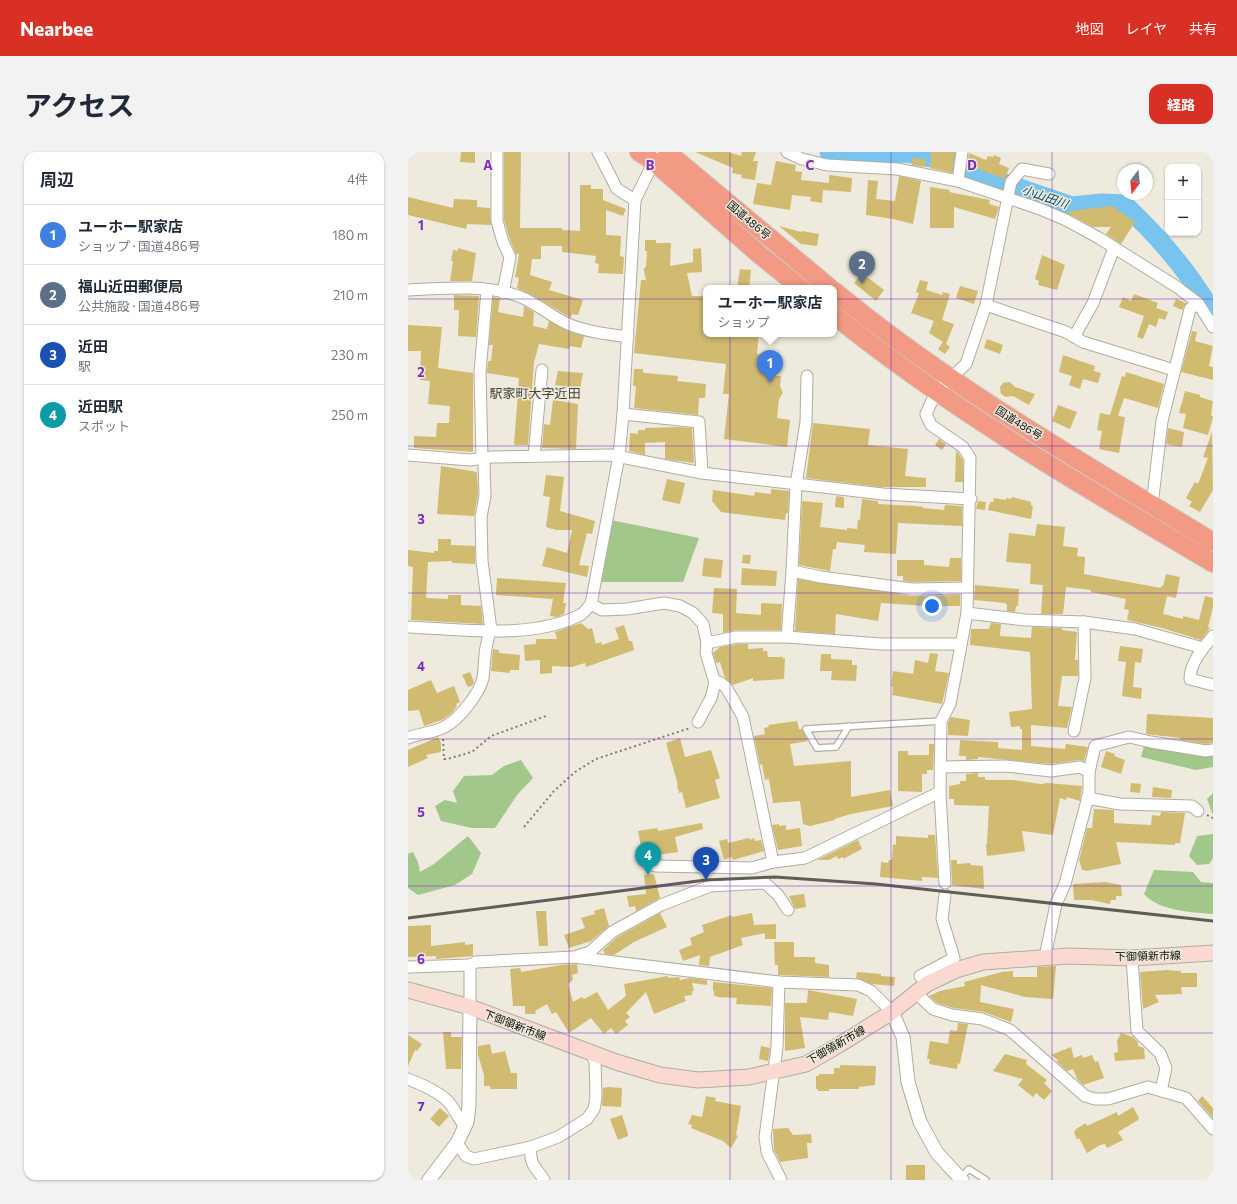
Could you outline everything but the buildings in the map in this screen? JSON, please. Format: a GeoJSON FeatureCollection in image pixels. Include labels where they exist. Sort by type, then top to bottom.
{"type":"FeatureCollection","features":[{"type":"Feature","properties":{"kind":"highway","name":"国道486号"},"geometry":{"type":"LineString","coordinates":[[655,154],[760,255],[797,285]]}},
{"type":"Feature","properties":{"kind":"highway","name":"国道486号"},"geometry":{"type":"LineString","coordinates":[[655,154],[826,285]]}},
{"type":"Feature","properties":{"kind":"highway","name":"国道486号"},"geometry":{"type":"LineString","coordinates":[[837,293],[872,322],[950,379],[1213,542]]}},
{"type":"Feature","properties":{"kind":"highway","name":"国道486号"},"geometry":{"type":"LineString","coordinates":[[837,317],[936,392],[1068,476],[1213,564]]}},
{"type":"Feature","properties":{"kind":"main road","name":"下御領新市線"},"geometry":{"type":"LineString","coordinates":[[408,990],[470,1008],[592,1054],[660,1074],[698,1080],[749,1077],[806,1064],[892,1012],[922,988],[956,970],[983,962],[1045,957],[1132,958],[1213,953]]}},
{"type":"Feature","properties":{"kind":"street"},"geometry":{"type":"LineString","coordinates":[[497,152],[498,221],[503,242],[510,257],[503,293]]}},
{"type":"Feature","properties":{"kind":"street"},"geometry":{"type":"LineString","coordinates":[[598,152],[617,189],[635,200]]}},
{"type":"Feature","properties":{"kind":"street"},"geometry":{"type":"LineString","coordinates":[[788,152],[802,159],[827,165],[897,169],[960,166],[1009,196],[1066,220],[1177,287],[1198,303],[1213,327]]}},
{"type":"Feature","properties":{"kind":"street"},"geometry":{"type":"LineString","coordinates":[[408,627],[512,631],[541,628],[582,614],[591,604],[619,456],[628,337],[635,200],[655,154]]}},
{"type":"Feature","properties":{"kind":"street"},"geometry":{"type":"LineString","coordinates":[[945,883],[940,792],[941,721],[950,704],[967,613],[971,499],[970,458],[963,447],[931,425],[926,414],[936,392],[966,364],[986,305],[1011,182],[1022,169],[1049,174]]}},
{"type":"Feature","properties":{"kind":"street"},"geometry":{"type":"LineString","coordinates":[[1074,337],[1093,303],[1114,248]]}},
{"type":"Feature","properties":{"kind":"street"},"geometry":{"type":"LineString","coordinates":[[408,290],[444,287],[487,290],[503,293],[522,298],[567,324],[600,333],[628,337]]}},
{"type":"Feature","properties":{"kind":"street"},"geometry":{"type":"LineString","coordinates":[[408,738],[445,727],[457,719],[469,703],[482,680],[487,638],[491,630],[482,561],[481,517],[485,496],[484,464],[482,458],[480,372],[487,290]]}},
{"type":"Feature","properties":{"kind":"street"},"geometry":{"type":"LineString","coordinates":[[1152,505],[1162,421],[1173,384],[1174,370],[1190,309],[1198,303]]}},
{"type":"Feature","properties":{"kind":"street"},"geometry":{"type":"LineString","coordinates":[[986,305],[1066,332],[1082,342],[1174,370]]}},
{"type":"Feature","properties":{"kind":"street"},"geometry":{"type":"LineString","coordinates":[[534,456],[542,370]]}},
{"type":"Feature","properties":{"kind":"street"},"geometry":{"type":"LineString","coordinates":[[787,637],[796,485],[806,422],[807,376]]}},
{"type":"Feature","properties":{"kind":"street"},"geometry":{"type":"LineString","coordinates":[[623,414],[699,422],[702,473]]}},
{"type":"Feature","properties":{"kind":"street"},"geometry":{"type":"LineString","coordinates":[[408,455],[470,460],[482,458],[534,456],[619,456],[702,473],[796,485],[883,494],[971,499]]}},
{"type":"Feature","properties":{"kind":"street"},"geometry":{"type":"LineString","coordinates":[[792,571],[821,577],[912,589],[967,588]]}},
{"type":"Feature","properties":{"kind":"street"},"geometry":{"type":"LineString","coordinates":[[591,604],[602,610],[627,609],[664,603],[680,606],[693,614],[703,624],[707,643],[706,653],[715,683],[711,698],[698,722]]}},
{"type":"Feature","properties":{"kind":"street"},"geometry":{"type":"LineString","coordinates":[[967,613],[1025,620],[1084,622],[1135,629],[1203,648]]}},
{"type":"Feature","properties":{"kind":"street"},"geometry":{"type":"LineString","coordinates":[[1074,731],[1085,678],[1084,622]]}},
{"type":"Feature","properties":{"kind":"street"},"geometry":{"type":"LineString","coordinates":[[707,643],[736,636],[787,637],[881,644],[962,644]]}},
{"type":"Feature","properties":{"kind":"street"},"geometry":{"type":"LineString","coordinates":[[1213,636],[1203,648],[1190,672],[1190,679],[1213,685]]}},
{"type":"Feature","properties":{"kind":"street"},"geometry":{"type":"LineString","coordinates":[[715,683],[719,682],[726,687],[743,717],[773,862]]}},
{"type":"Feature","properties":{"kind":"street"},"geometry":{"type":"LineString","coordinates":[[1045,957],[1056,904],[1065,884],[1087,798],[1089,772],[1095,746],[1129,736],[1151,742],[1206,751],[1213,750]]}},
{"type":"Feature","properties":{"kind":"street"},"geometry":{"type":"LineString","coordinates":[[940,767],[1006,766],[1051,771],[1080,767],[1089,772]]}},
{"type":"Feature","properties":{"kind":"street"},"geometry":{"type":"LineString","coordinates":[[655,866],[752,868],[773,862],[805,858],[940,792]]}},
{"type":"Feature","properties":{"kind":"street"},"geometry":{"type":"LineString","coordinates":[[1087,798],[1120,804],[1192,806],[1198,811]]}},
{"type":"Feature","properties":{"kind":"street"},"geometry":{"type":"LineString","coordinates":[[710,886],[721,867]]}},
{"type":"Feature","properties":{"kind":"street"},"geometry":{"type":"LineString","coordinates":[[574,957],[590,952],[612,932],[661,904],[710,886],[765,883],[778,895],[788,910]]}},
{"type":"Feature","properties":{"kind":"street"},"geometry":{"type":"LineString","coordinates":[[945,896],[942,919],[954,958],[920,976],[922,988],[933,1009],[952,1015],[982,1019],[1010,1030],[1085,1096],[1095,1099],[1108,1099],[1135,1089],[1148,1087],[1186,1098],[1213,1129]]}},
{"type":"Feature","properties":{"kind":"street"},"geometry":{"type":"LineString","coordinates":[[408,967],[470,965],[476,962],[574,957],[780,982],[858,985],[871,991],[892,1012],[903,1037],[908,1082],[920,1122],[937,1153],[960,1179]]}},
{"type":"Feature","properties":{"kind":"street"},"geometry":{"type":"LineString","coordinates":[[1132,958],[1137,1031],[1160,1053],[1166,1068],[1161,1091]]}},
{"type":"Feature","properties":{"kind":"street"},"geometry":{"type":"LineString","coordinates":[[429,1180],[457,1143],[465,1126],[469,1106],[470,965]]}},
{"type":"Feature","properties":{"kind":"street"},"geometry":{"type":"LineString","coordinates":[[780,982],[777,1047],[765,1137],[767,1152],[781,1180]]}},
{"type":"Feature","properties":{"kind":"street"},"geometry":{"type":"LineString","coordinates":[[457,1143],[466,1156],[474,1159],[532,1147],[558,1137],[587,1119],[594,1108],[596,1098],[595,1062],[592,1054]]}},
{"type":"Feature","properties":{"kind":"street"},"geometry":{"type":"LineString","coordinates":[[408,1079],[425,1086],[451,1104],[460,1121],[465,1126]]}},
{"type":"Feature","properties":{"kind":"street"},"geometry":{"type":"LineString","coordinates":[[532,1147],[530,1155],[533,1168],[544,1180]]}},
{"type":"Feature","properties":{"kind":"lane"},"geometry":{"type":"LineString","coordinates":[[849,726],[836,747],[817,748],[806,728],[941,721]]}},
{"type":"Feature","properties":{"kind":"lane"},"geometry":{"type":"LineString","coordinates":[[960,1179],[969,1169],[986,1180]]}},
{"type":"Feature","properties":{"kind":"path"},"geometry":{"type":"LineString","coordinates":[[439,729],[444,740],[444,759],[447,759],[472,752],[491,736],[546,716]]}},
{"type":"Feature","properties":{"kind":"path"},"geometry":{"type":"LineString","coordinates":[[524,827],[554,791],[575,772],[596,759],[691,727],[698,722]]}},
{"type":"Feature","properties":{"kind":"green space"},"geometry":{"type":"Polygon","coordinates":[[[611,520],[699,538],[683,582],[599,582],[611,520]]]}},
{"type":"Feature","properties":{"kind":"green space"},"geometry":{"type":"Polygon","coordinates":[[[1144,746],[1213,755],[1213,767],[1196,770],[1141,757],[1144,746]]]}},
{"type":"Feature","properties":{"kind":"green space"},"geometry":{"type":"Polygon","coordinates":[[[521,760],[533,778],[517,795],[495,828],[472,828],[441,821],[435,806],[445,800],[457,803],[453,791],[464,776],[492,775],[504,766],[521,760]]]}},
{"type":"Feature","properties":{"kind":"green space"},"geometry":{"type":"Polygon","coordinates":[[[1213,793],[1213,815],[1207,799],[1213,793]]]}},
{"type":"Feature","properties":{"kind":"green space"},"geometry":{"type":"Polygon","coordinates":[[[1213,834],[1213,858],[1209,864],[1197,865],[1189,856],[1197,836],[1213,834]]]}},
{"type":"Feature","properties":{"kind":"green space"},"geometry":{"type":"Polygon","coordinates":[[[468,836],[481,853],[472,874],[455,885],[418,895],[408,888],[408,854],[413,852],[418,862],[420,872],[434,864],[468,836]]]}},
{"type":"Feature","properties":{"kind":"green space"},"geometry":{"type":"Polygon","coordinates":[[[1154,870],[1193,872],[1201,882],[1213,883],[1213,914],[1176,910],[1150,900],[1144,894],[1154,870]]]}},
{"type":"Feature","properties":{"kind":"waterway","name":"小山田川"},"geometry":{"type":"LineString","coordinates":[[829,152],[851,155],[906,153],[952,162],[970,171],[1072,206],[1102,203],[1124,204],[1149,229],[1184,269],[1213,314]]}},
{"type":"Feature","properties":{"kind":"railway"},"geometry":{"type":"LineString","coordinates":[[408,918],[706,880],[775,877],[876,884],[1213,921]]}},
{"type":"Feature","properties":{"kind":"place","name":"福山近田郵便局"},"geometry":{"type":"Point","coordinates":[862,284]}},
{"type":"Feature","properties":{"kind":"place","name":"ユーホー駅家店"},"geometry":{"type":"Point","coordinates":[770,383]}},
{"type":"Feature","properties":{"kind":"place","name":"近田駅"},"geometry":{"type":"Point","coordinates":[648,875]}},
{"type":"Feature","properties":{"kind":"place","name":"近田"},"geometry":{"type":"Point","coordinates":[706,880]}},
{"type":"Feature","properties":{"kind":"district","name":"駅家町大字近田"},"geometry":{"type":"Point","coordinates":[535,393]}}]}
